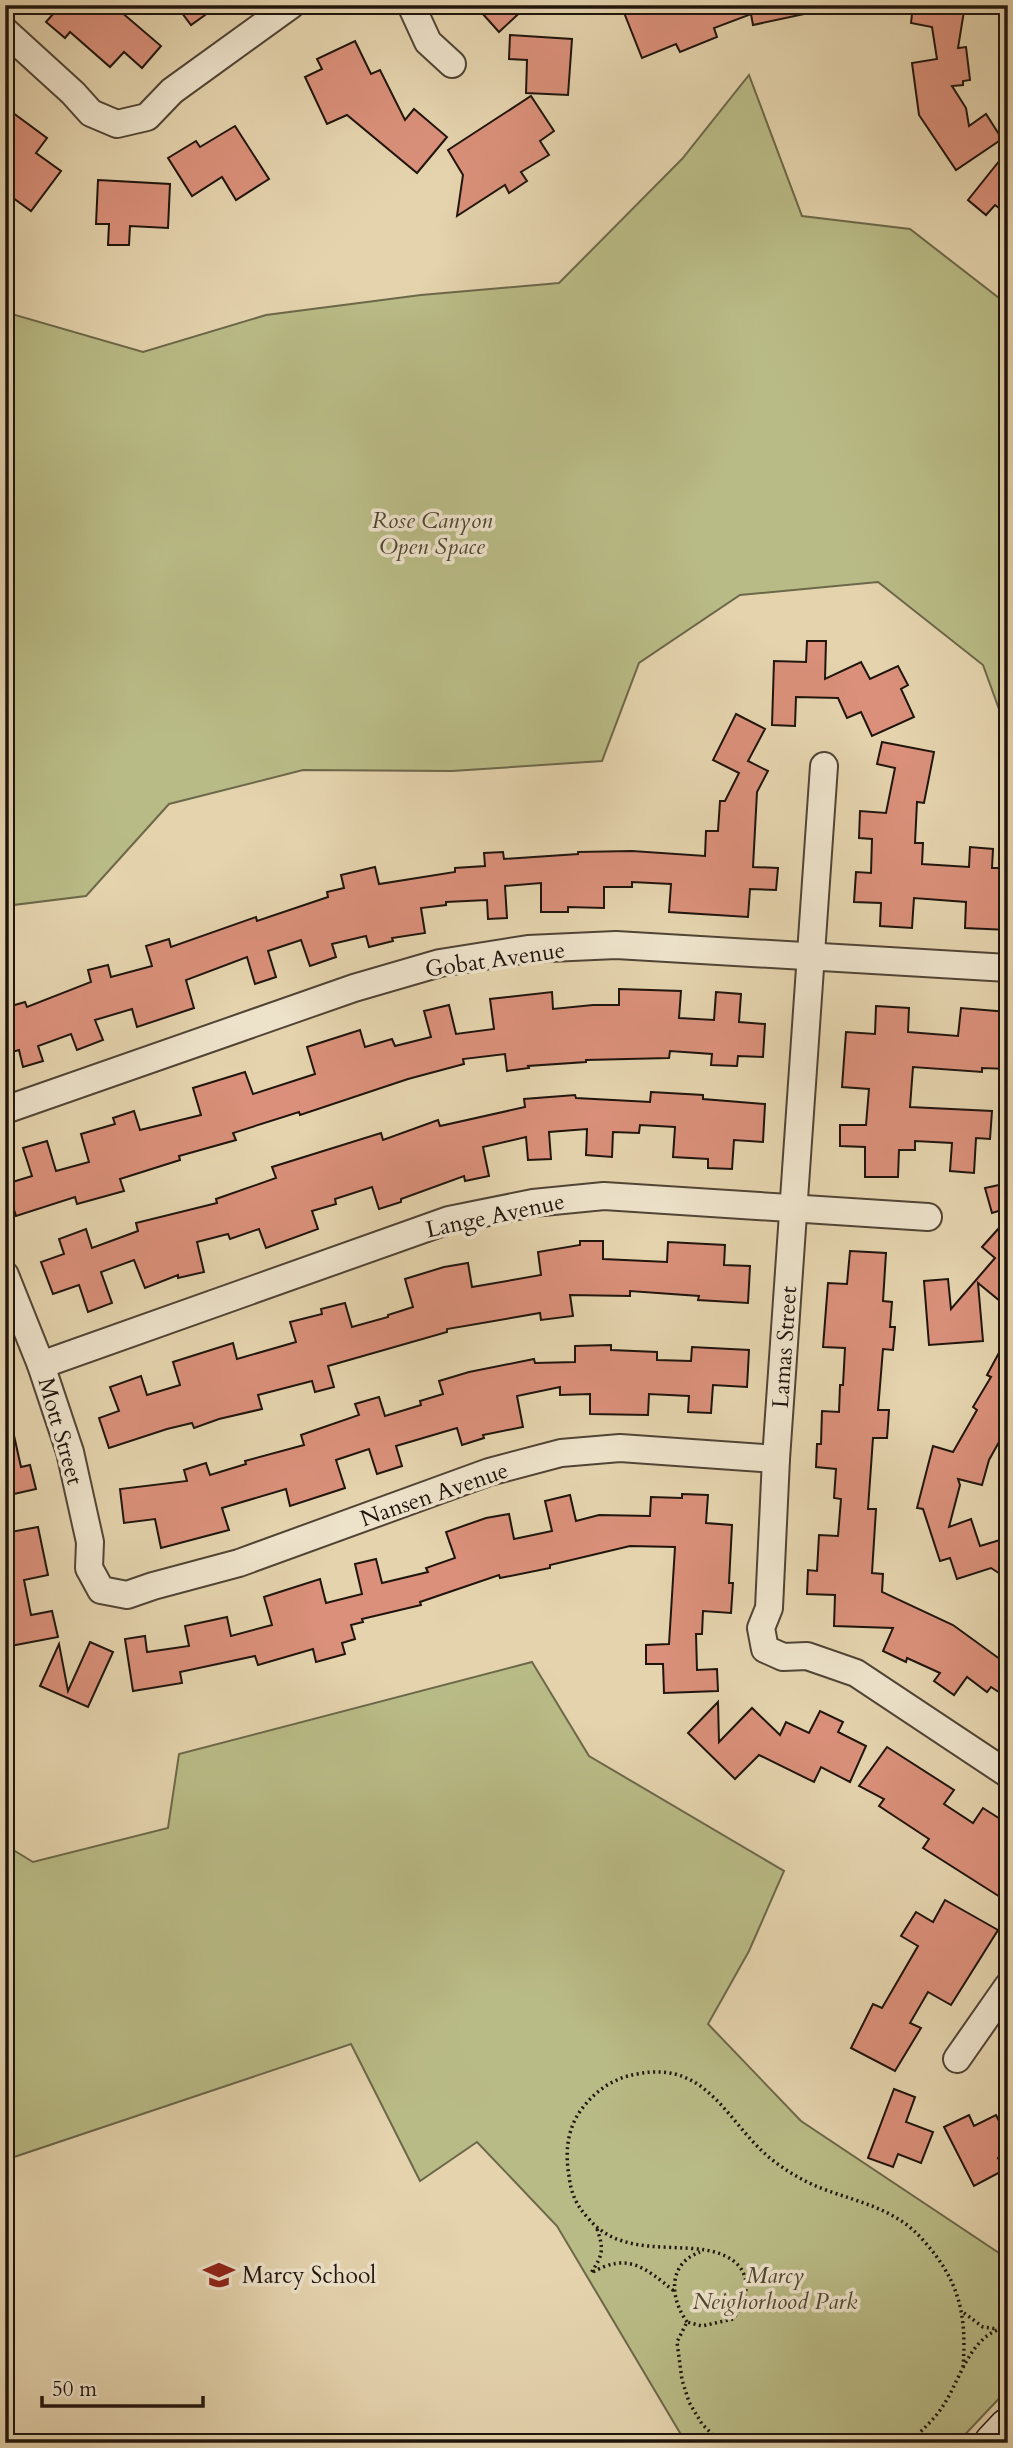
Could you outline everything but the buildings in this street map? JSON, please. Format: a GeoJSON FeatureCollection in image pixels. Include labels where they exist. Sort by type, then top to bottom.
{"type":"FeatureCollection","features":[{"type":"Feature","properties":{"kind":"street"},"geometry":{"type":"LineString","coordinates":[[5,31],[74,93],[91,113],[117,124],[148,117],[172,91],[291,5]]}},
{"type":"Feature","properties":{"kind":"street"},"geometry":{"type":"LineString","coordinates":[[411,5],[428,42],[452,64]]}},
{"type":"Feature","properties":{"kind":"street","name":"Lamas Street"},"geometry":{"type":"LineString","coordinates":[[824,766],[776,1458],[769,1608],[761,1628],[765,1649],[783,1657],[807,1656],[856,1673],[1008,1774]]}},
{"type":"Feature","properties":{"kind":"street","name":"Gobat Avenue"},"geometry":{"type":"LineString","coordinates":[[5,1110],[354,988],[440,963],[528,949],[616,945],[1008,968]]}},
{"type":"Feature","properties":{"kind":"street","name":"Lange Avenue"},"geometry":{"type":"LineString","coordinates":[[41,1365],[449,1220],[521,1205],[604,1196],[928,1217]]}},
{"type":"Feature","properties":{"kind":"street","name":"Mott Street"},"geometry":{"type":"LineString","coordinates":[[5,1275],[41,1365],[70,1452],[90,1542],[89,1568],[102,1590]]}},
{"type":"Feature","properties":{"kind":"street","name":"Nansen Avenue"},"geometry":{"type":"LineString","coordinates":[[102,1590],[127,1595],[239,1563],[489,1472],[561,1453],[620,1448],[776,1458]]}},
{"type":"Feature","properties":{"kind":"street"},"geometry":{"type":"LineString","coordinates":[[957,2059],[1008,1986]]}},
{"type":"Feature","properties":{"kind":"street"},"geometry":{"type":"LineString","coordinates":[[993,2443],[1008,2427]]}},
{"type":"Feature","properties":{"kind":"path"},"geometry":{"type":"LineString","coordinates":[[674,2291],[643,2268],[630,2262],[617,2262],[591,2273],[600,2260],[602,2246],[597,2229],[572,2196],[566,2158],[569,2135],[576,2116],[602,2087],[639,2073],[680,2076],[699,2083],[716,2097],[738,2127],[762,2152],[795,2176],[826,2190],[880,2208],[921,2238],[939,2260],[963,2312],[963,2367]]}},
{"type":"Feature","properties":{"kind":"path"},"geometry":{"type":"LineString","coordinates":[[597,2229],[626,2244],[702,2251],[723,2256],[740,2267],[746,2285],[744,2304],[733,2319],[702,2326],[687,2322],[680,2312],[674,2291],[681,2263],[689,2256],[702,2251]]}},
{"type":"Feature","properties":{"kind":"path"},"geometry":{"type":"LineString","coordinates":[[963,2312],[982,2327],[1008,2328]]}},
{"type":"Feature","properties":{"kind":"path"},"geometry":{"type":"LineString","coordinates":[[687,2322],[677,2342],[682,2380],[689,2402],[702,2424],[721,2443]]}},
{"type":"Feature","properties":{"kind":"path"},"geometry":{"type":"LineString","coordinates":[[909,2443],[943,2406],[963,2367],[981,2342],[997,2329]]}},
{"type":"Feature","properties":{"kind":"green space","name":"Rose Canyon Open Space"},"geometry":{"type":"Polygon","coordinates":[[[749,75],[802,216],[910,229],[1008,305],[1008,734],[983,665],[878,582],[740,595],[639,663],[602,761],[452,771],[303,770],[169,804],[86,896],[5,906],[5,312],[143,352],[266,315],[421,295],[559,283],[682,159],[749,75]]]}},
{"type":"Feature","properties":{"kind":"green space","name":"Marcy Neighorhood Park"},"geometry":{"type":"Polygon","coordinates":[[[532,1662],[589,1756],[784,1871],[749,1951],[708,2024],[801,2121],[1008,2259],[1008,2389],[957,2443],[686,2443],[557,2226],[477,2142],[420,2181],[351,2044],[5,2160],[5,1845],[33,1862],[168,1828],[179,1754],[532,1662]]]}},
{"type":"Feature","properties":{"kind":"place","name":"Marcy School"},"geometry":{"type":"Point","coordinates":[219,2275]}}]}
